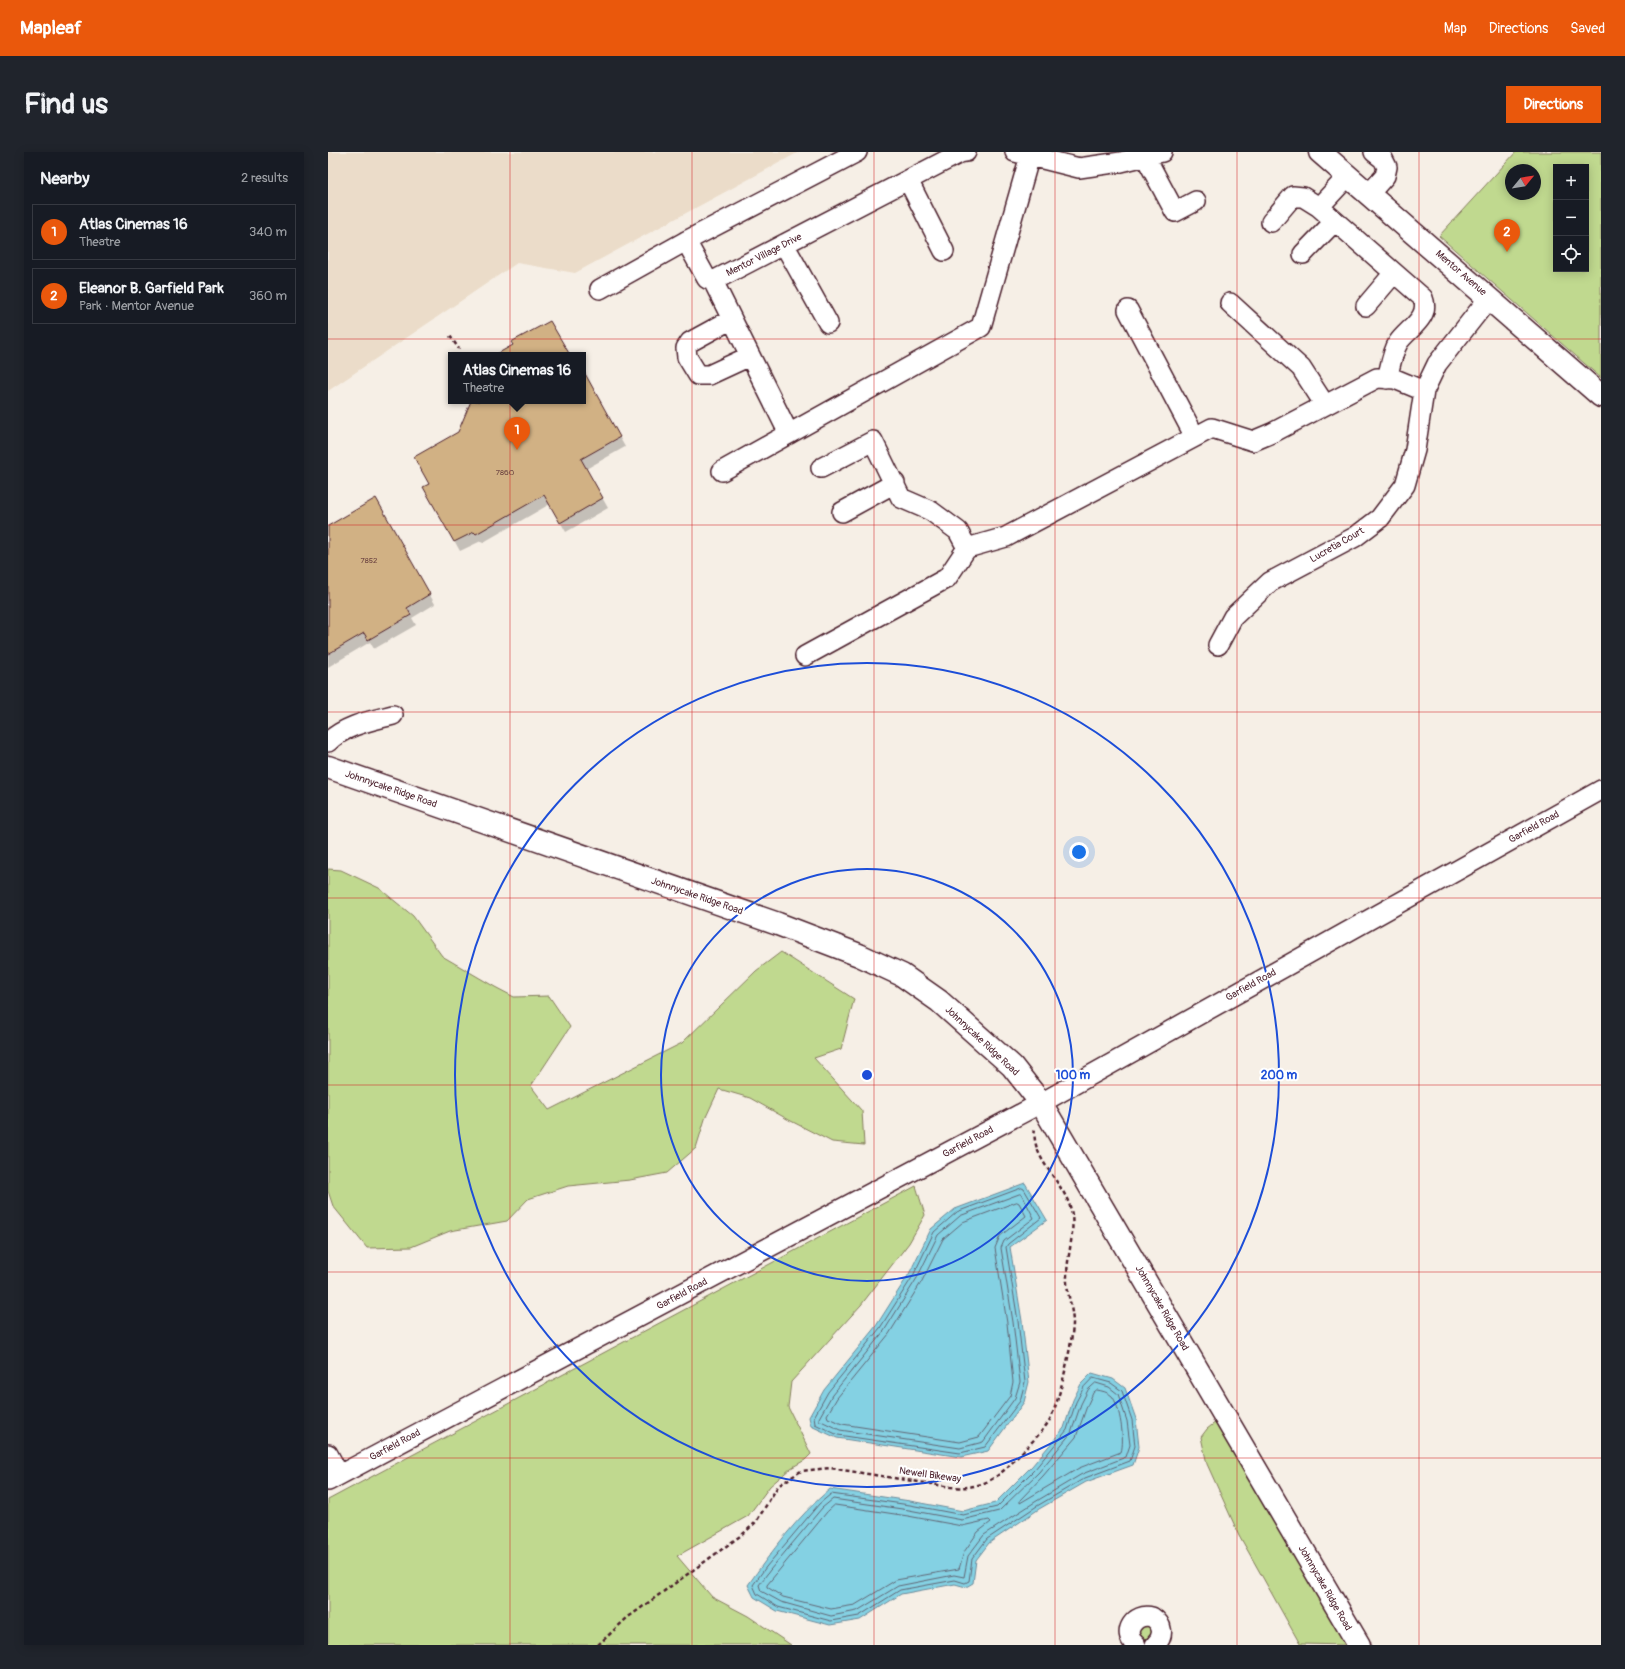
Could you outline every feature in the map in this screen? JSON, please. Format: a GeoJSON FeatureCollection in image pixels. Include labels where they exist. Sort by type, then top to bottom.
{"type":"FeatureCollection","features":[{"type":"Feature","properties":{"kind":"main road","name":"Mentor Avenue"},"geometry":{"type":"LineString","coordinates":[[1320,152],[1601,396]]}},
{"type":"Feature","properties":{"kind":"main road","name":"Johnnycake Ridge Road"},"geometry":{"type":"LineString","coordinates":[[328,767],[778,924],[865,958],[902,975],[939,1001],[1012,1066],[1045,1110],[1359,1645]]}},
{"type":"Feature","properties":{"kind":"street"},"geometry":{"type":"LineString","coordinates":[[600,289],[686,241],[857,152]]}},
{"type":"Feature","properties":{"kind":"street","name":"Mentor Village Drive"},"geometry":{"type":"LineString","coordinates":[[713,281],[960,153],[966,152]]}},
{"type":"Feature","properties":{"kind":"street"},"geometry":{"type":"LineString","coordinates":[[1369,194],[1385,176],[1387,167],[1383,159],[1374,152]]}},
{"type":"Feature","properties":{"kind":"street"},"geometry":{"type":"LineString","coordinates":[[722,471],[981,328],[1026,153],[1079,168],[1153,154],[1175,212],[1196,201]]}},
{"type":"Feature","properties":{"kind":"street"},"geometry":{"type":"LineString","coordinates":[[1319,207],[1348,176]]}},
{"type":"Feature","properties":{"kind":"street"},"geometry":{"type":"LineString","coordinates":[[908,180],[944,251]]}},
{"type":"Feature","properties":{"kind":"street"},"geometry":{"type":"LineString","coordinates":[[1271,222],[1293,196],[1303,197],[1319,207],[1334,222],[1423,298],[1426,308],[1419,320],[1397,344],[1387,379]]}},
{"type":"Feature","properties":{"kind":"street"},"geometry":{"type":"LineString","coordinates":[[1303,254],[1334,222]]}},
{"type":"Feature","properties":{"kind":"street"},"geometry":{"type":"LineString","coordinates":[[686,241],[707,279],[713,281],[789,434]]}},
{"type":"Feature","properties":{"kind":"street"},"geometry":{"type":"LineString","coordinates":[[784,244],[828,323]]}},
{"type":"Feature","properties":{"kind":"street"},"geometry":{"type":"LineString","coordinates":[[1366,306],[1394,273]]}},
{"type":"Feature","properties":{"kind":"street","name":"Lucretia Court"},"geometry":{"type":"LineString","coordinates":[[1218,645],[1234,617],[1270,582],[1355,537],[1380,518],[1405,485],[1415,450],[1424,391],[1437,364],[1489,298]]}},
{"type":"Feature","properties":{"kind":"street"},"geometry":{"type":"LineString","coordinates":[[1230,303],[1301,368],[1325,405]]}},
{"type":"Feature","properties":{"kind":"street"},"geometry":{"type":"LineString","coordinates":[[1128,310],[1195,437]]}},
{"type":"Feature","properties":{"kind":"street"},"geometry":{"type":"LineString","coordinates":[[732,319],[690,342],[686,348],[687,357],[698,375],[709,375],[750,356]]}},
{"type":"Feature","properties":{"kind":"street"},"geometry":{"type":"LineString","coordinates":[[805,656],[947,578],[967,548],[1006,537],[1212,428],[1253,441],[1272,433],[1377,378],[1395,379],[1424,391]]}},
{"type":"Feature","properties":{"kind":"street"},"geometry":{"type":"LineString","coordinates":[[820,468],[873,441],[895,483],[901,498],[932,512],[958,531],[967,548]]}},
{"type":"Feature","properties":{"kind":"street"},"geometry":{"type":"LineString","coordinates":[[842,512],[895,483]]}},
{"type":"Feature","properties":{"kind":"street"},"geometry":{"type":"LineString","coordinates":[[328,742],[333,737],[358,724],[393,716]]}},
{"type":"Feature","properties":{"kind":"street","name":"Garfield Road"},"geometry":{"type":"LineString","coordinates":[[334,1478],[1045,1110],[1601,790]]}},
{"type":"Feature","properties":{"kind":"street"},"geometry":{"type":"LineString","coordinates":[[328,1454],[334,1478]]}},
{"type":"Feature","properties":{"kind":"street"},"geometry":{"type":"LineString","coordinates":[[1136,1645],[1131,1639],[1130,1629],[1134,1620],[1144,1616],[1152,1617],[1161,1627],[1162,1635],[1155,1645]]}},
{"type":"Feature","properties":{"kind":"path"},"geometry":{"type":"LineString","coordinates":[[450,336],[459,350]]}},
{"type":"Feature","properties":{"kind":"path","name":"Newell Bikeway"},"geometry":{"type":"LineString","coordinates":[[598,1645],[627,1618],[743,1534],[756,1522],[778,1486],[801,1471],[830,1468],[951,1487],[969,1488],[982,1484],[1003,1473],[1033,1441],[1049,1421],[1061,1390],[1073,1324],[1066,1278],[1073,1219],[1070,1208],[1035,1143],[1036,1127],[1045,1110]]}},
{"type":"Feature","properties":{"kind":"shaded area"},"geometry":{"type":"Polygon","coordinates":[[[328,152],[799,152],[575,273],[517,263],[328,391],[328,152]]]}},
{"type":"Feature","properties":{"kind":"green space"},"geometry":{"type":"Polygon","coordinates":[[[1516,152],[1601,152],[1601,378],[1439,236],[1505,164],[1516,152]]]}},
{"type":"Feature","properties":{"kind":"green space"},"geometry":{"type":"Polygon","coordinates":[[[328,869],[341,870],[379,888],[413,916],[442,956],[495,987],[514,997],[549,996],[570,1027],[531,1086],[549,1110],[682,1043],[756,971],[781,952],[854,999],[841,1049],[814,1058],[862,1111],[864,1145],[832,1142],[750,1098],[719,1089],[705,1119],[696,1148],[667,1173],[630,1180],[568,1186],[528,1199],[507,1221],[450,1231],[411,1247],[367,1248],[333,1206],[328,1191],[328,869]]]}},
{"type":"Feature","properties":{"kind":"green space"},"geometry":{"type":"Polygon","coordinates":[[[916,1186],[925,1215],[909,1243],[861,1305],[791,1382],[788,1407],[811,1454],[805,1460],[791,1468],[770,1486],[748,1516],[677,1556],[712,1597],[748,1616],[791,1645],[328,1645],[328,1500],[916,1186]]]}},
{"type":"Feature","properties":{"kind":"green space"},"geometry":{"type":"Polygon","coordinates":[[[1221,1418],[1351,1645],[1300,1644],[1239,1535],[1207,1464],[1201,1437],[1207,1429],[1221,1418]]]}},
{"type":"Feature","properties":{"kind":"green space"},"geometry":{"type":"Polygon","coordinates":[[[1144,1623],[1155,1631],[1147,1641],[1139,1638],[1137,1628],[1144,1623]]]}},
{"type":"Feature","properties":{"kind":"water"},"geometry":{"type":"Polygon","coordinates":[[[1025,1183],[1047,1220],[1010,1247],[1022,1321],[1029,1382],[1024,1402],[988,1451],[961,1457],[837,1438],[811,1426],[809,1417],[824,1390],[876,1326],[909,1274],[931,1229],[955,1209],[1025,1183]]]}},
{"type":"Feature","properties":{"kind":"water"},"geometry":{"type":"Polygon","coordinates":[[[1092,1373],[1113,1379],[1125,1388],[1136,1419],[1139,1447],[1133,1465],[1086,1482],[1039,1509],[989,1543],[976,1560],[973,1583],[966,1587],[955,1584],[901,1594],[860,1620],[830,1625],[777,1611],[754,1597],[748,1585],[796,1523],[830,1489],[910,1501],[963,1511],[995,1503],[1032,1466],[1064,1428],[1073,1400],[1081,1384],[1092,1373]]]}},
{"type":"Feature","properties":{"kind":"building"},"geometry":{"type":"Polygon","coordinates":[[[550,321],[568,352],[500,352],[513,345],[511,342],[550,321]]]}},
{"type":"Feature","properties":{"kind":"building"},"geometry":{"type":"Polygon","coordinates":[[[586,375],[620,437],[581,459],[603,498],[560,523],[544,495],[476,534],[474,532],[454,542],[423,487],[429,484],[414,457],[458,432],[470,404],[586,404],[586,375]]]}},
{"type":"Feature","properties":{"kind":"building"},"geometry":{"type":"Polygon","coordinates":[[[376,498],[430,594],[407,608],[411,615],[368,640],[364,633],[328,654],[328,526],[376,498]]]}},
{"type":"Feature","properties":{"kind":"place","name":"Eleanor B. Garfield Park"},"geometry":{"type":"Point","coordinates":[1507,252]}},
{"type":"Feature","properties":{"kind":"place","name":"Atlas Cinemas 16"},"geometry":{"type":"Point","coordinates":[517,450]}}]}
